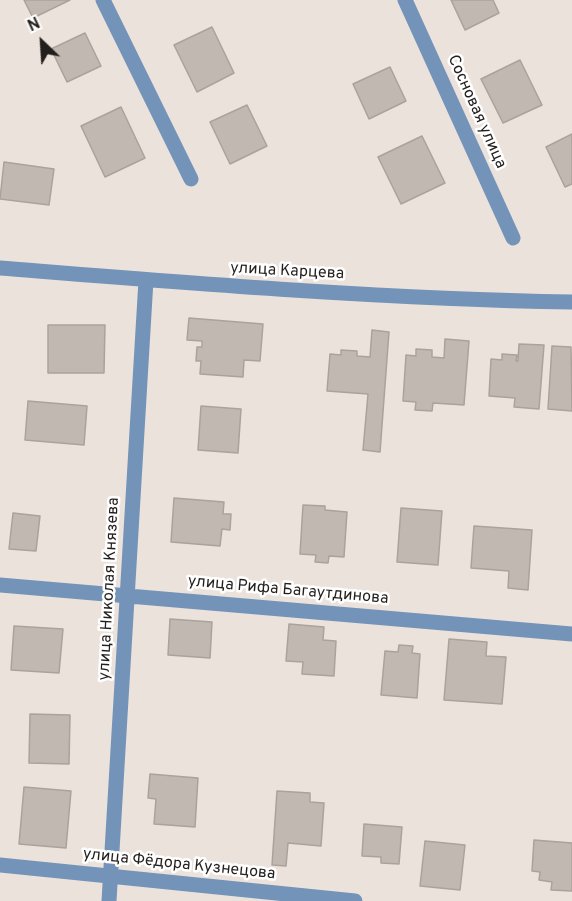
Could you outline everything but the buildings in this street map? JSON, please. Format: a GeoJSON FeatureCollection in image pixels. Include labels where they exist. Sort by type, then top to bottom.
{"type":"FeatureCollection","features":[{"type":"Feature","properties":{"kind":"street"},"geometry":{"type":"LineString","coordinates":[[103,0],[191,179]]}},
{"type":"Feature","properties":{"kind":"street","name":"Сосновая улица"},"geometry":{"type":"LineString","coordinates":[[405,0],[513,238]]}},
{"type":"Feature","properties":{"kind":"street","name":"улица Карцева"},"geometry":{"type":"LineString","coordinates":[[0,268],[237,287],[506,301],[572,302]]}},
{"type":"Feature","properties":{"kind":"street","name":"улица Николая Князева"},"geometry":{"type":"LineString","coordinates":[[109,901],[146,280]]}},
{"type":"Feature","properties":{"kind":"street","name":"улица Рифа Багаутдинова"},"geometry":{"type":"LineString","coordinates":[[0,585],[572,634]]}},
{"type":"Feature","properties":{"kind":"street","name":"улица Фёдора Кузнецова"},"geometry":{"type":"LineString","coordinates":[[0,865],[355,901]]}}]}
